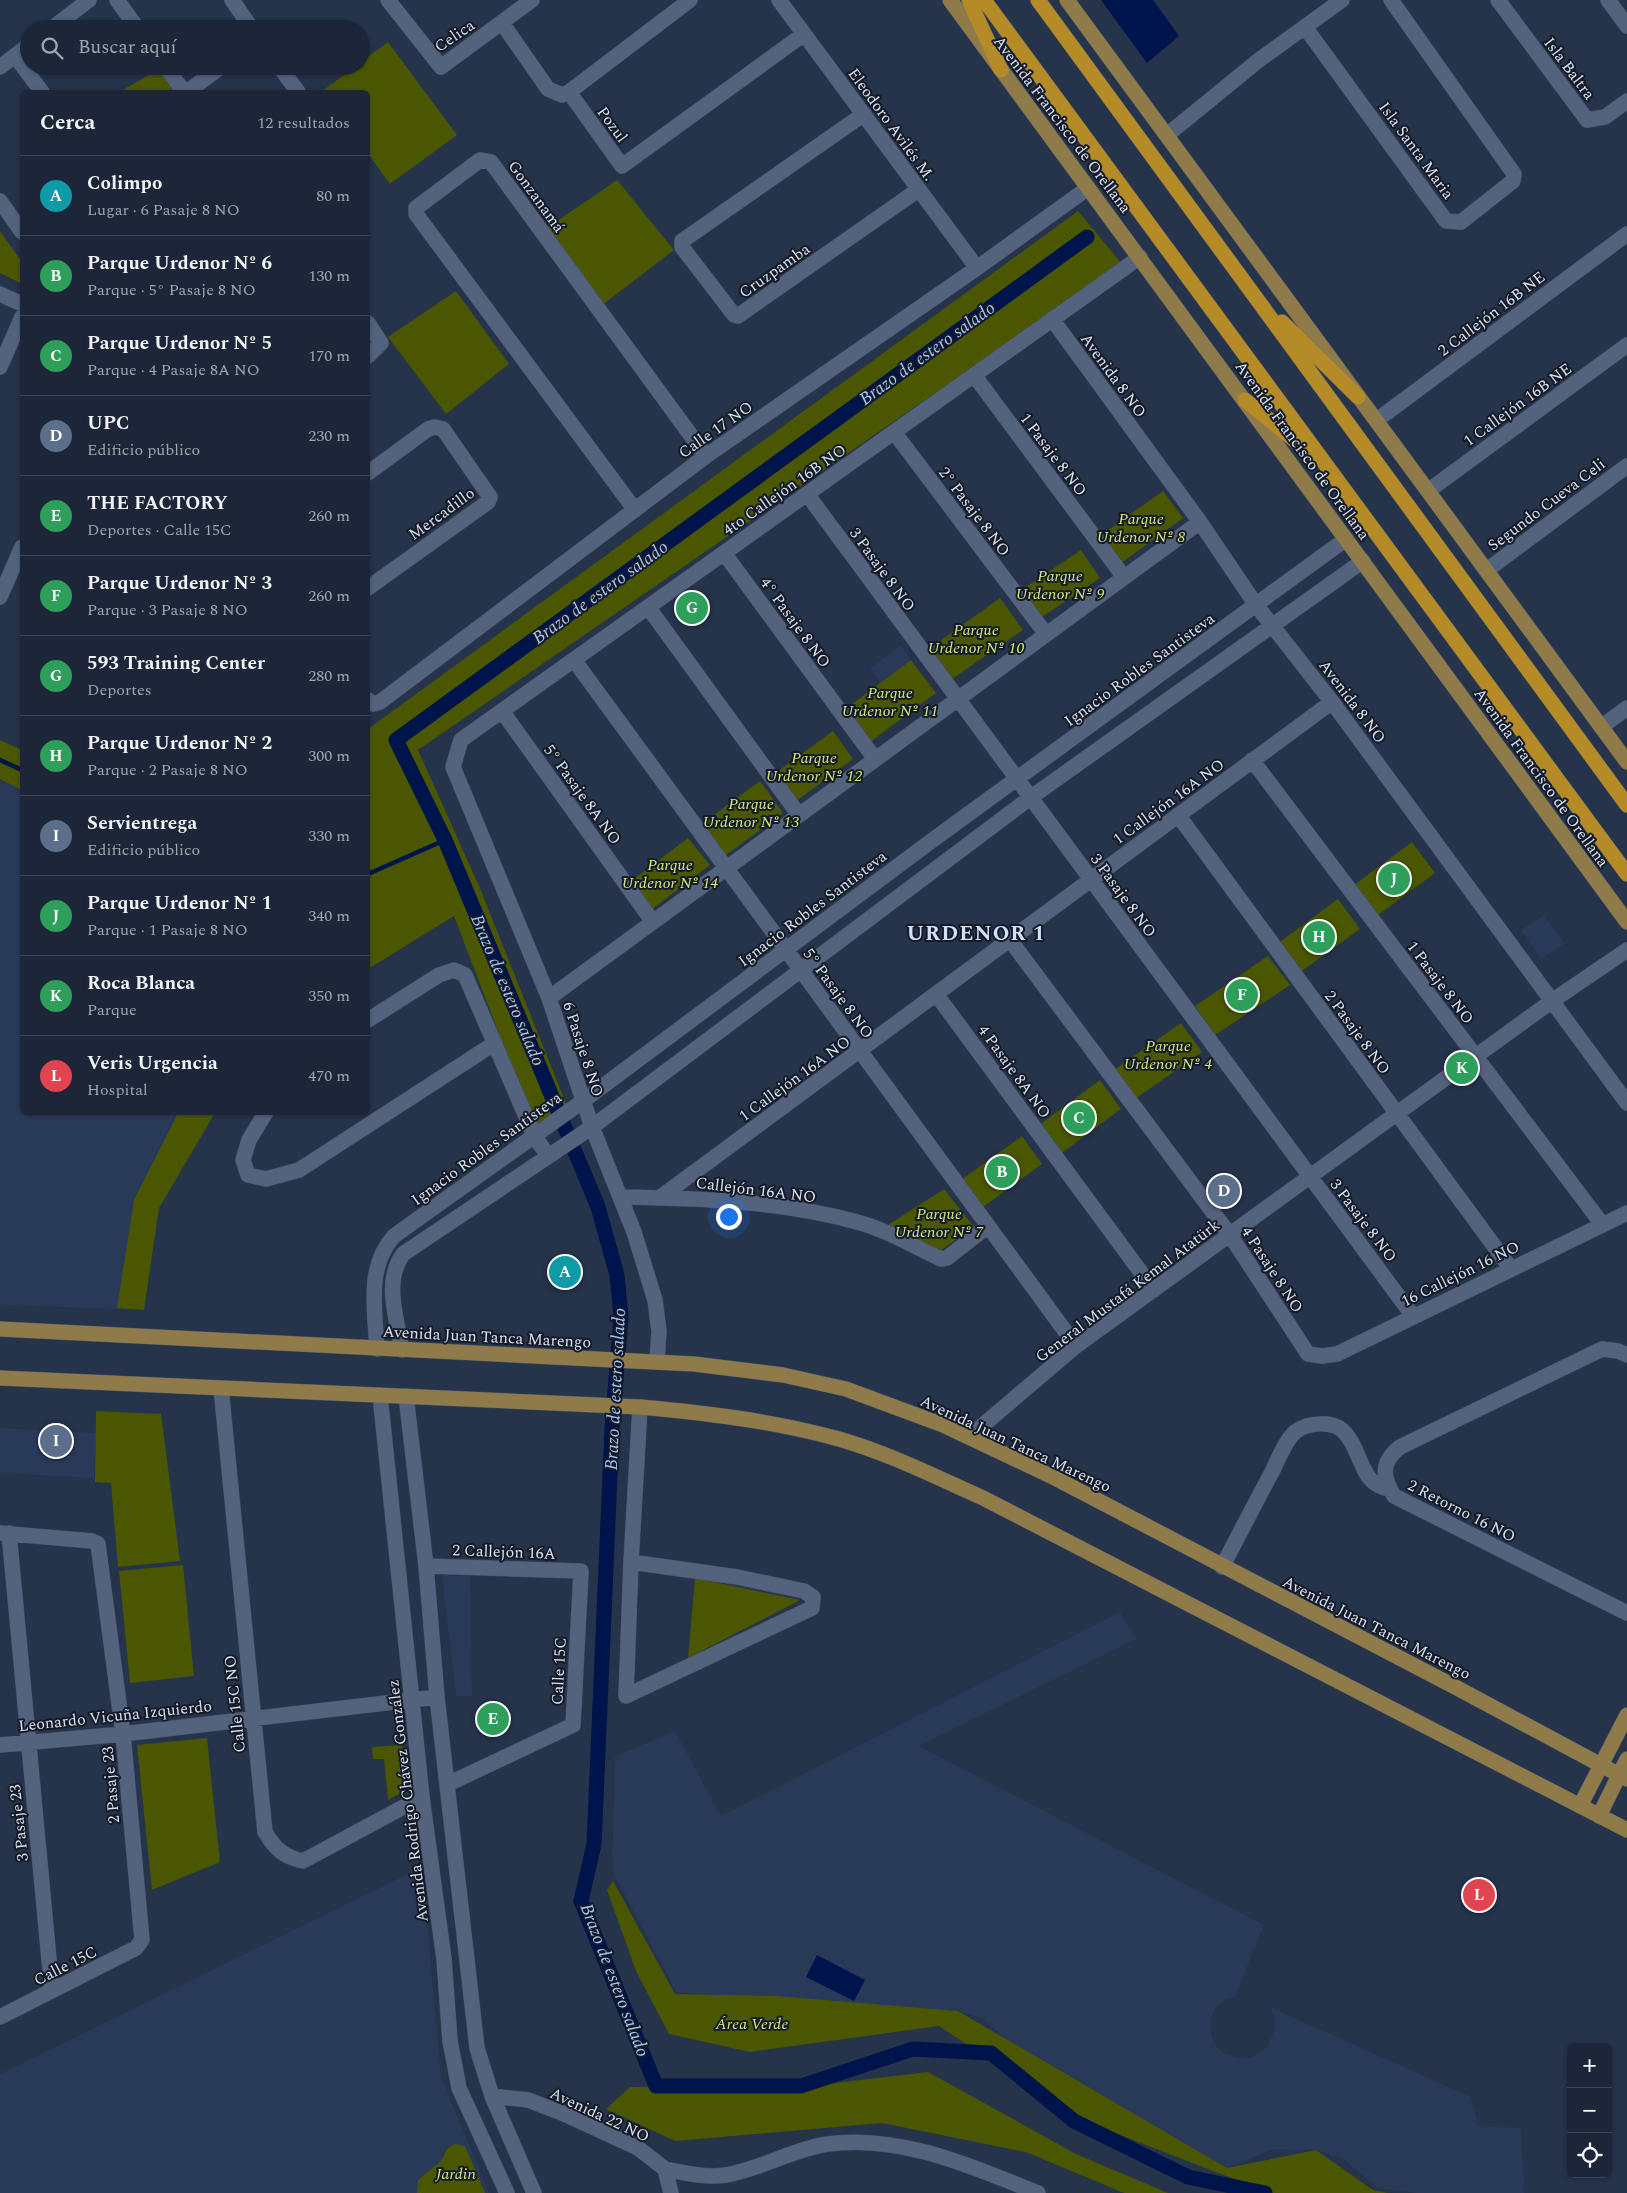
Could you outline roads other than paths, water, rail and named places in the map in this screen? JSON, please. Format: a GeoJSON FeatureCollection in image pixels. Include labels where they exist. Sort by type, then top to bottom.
{"type":"FeatureCollection","features":[{"type":"Feature","properties":{"kind":"highway"},"geometry":{"type":"LineString","coordinates":[[969,0],[1001,70]]}},
{"type":"Feature","properties":{"kind":"highway","name":"Avenida Francisco de Orellana"},"geometry":{"type":"LineString","coordinates":[[984,0],[1627,874]]}},
{"type":"Feature","properties":{"kind":"highway"},"geometry":{"type":"LineString","coordinates":[[1038,0],[1627,805]]}},
{"type":"Feature","properties":{"kind":"highway"},"geometry":{"type":"LineString","coordinates":[[1250,290],[1358,397]]}},
{"type":"Feature","properties":{"kind":"highway"},"geometry":{"type":"LineString","coordinates":[[1245,400],[1330,469]]}},
{"type":"Feature","properties":{"kind":"main road","name":"Avenida Francisco de Orellana"},"geometry":{"type":"LineString","coordinates":[[950,0],[1627,922]]}},
{"type":"Feature","properties":{"kind":"main road"},"geometry":{"type":"LineString","coordinates":[[1067,0],[1627,762]]}},
{"type":"Feature","properties":{"kind":"main road","name":"Avenida Juan Tanca Marengo"},"geometry":{"type":"LineString","coordinates":[[0,1329],[657,1362],[740,1368],[846,1389],[932,1420],[1053,1477],[1222,1567],[1460,1689],[1623,1777]]}},
{"type":"Feature","properties":{"kind":"main road"},"geometry":{"type":"LineString","coordinates":[[0,1378],[596,1405],[702,1412],[777,1424],[840,1440],[916,1468],[1007,1510],[1627,1830]]}},
{"type":"Feature","properties":{"kind":"main road"},"geometry":{"type":"LineString","coordinates":[[1580,1806],[1627,1715]]}},
{"type":"Feature","properties":{"kind":"main road"},"geometry":{"type":"LineString","coordinates":[[1599,1816],[1623,1777],[1627,1759]]}},
{"type":"Feature","properties":{"kind":"street"},"geometry":{"type":"LineString","coordinates":[[63,20],[89,0]]}},
{"type":"Feature","properties":{"kind":"street"},"geometry":{"type":"LineString","coordinates":[[117,0],[131,20]]}},
{"type":"Feature","properties":{"kind":"street"},"geometry":{"type":"LineString","coordinates":[[232,0],[246,20]]}},
{"type":"Feature","properties":{"kind":"street","name":"Celica"},"geometry":{"type":"LineString","coordinates":[[388,0],[441,67],[502,23],[514,5],[532,0]]}},
{"type":"Feature","properties":{"kind":"street"},"geometry":{"type":"LineString","coordinates":[[502,23],[548,89],[559,95],[569,92],[690,0]]}},
{"type":"Feature","properties":{"kind":"street","name":"Eleodoro Avilés M."},"geometry":{"type":"LineString","coordinates":[[779,0],[977,268]]}},
{"type":"Feature","properties":{"kind":"street"},"geometry":{"type":"LineString","coordinates":[[1167,135],[1259,60],[1342,0]]}},
{"type":"Feature","properties":{"kind":"street","name":"Isla Santa Maria"},"geometry":{"type":"LineString","coordinates":[[1305,27],[1446,221],[1461,222],[1513,181],[1514,174],[1390,0]]}},
{"type":"Feature","properties":{"kind":"street","name":"Isla Baltra"},"geometry":{"type":"LineString","coordinates":[[1498,0],[1587,120],[1605,117],[1627,101]]}},
{"type":"Feature","properties":{"kind":"street"},"geometry":{"type":"LineString","coordinates":[[1608,0],[1627,26]]}},
{"type":"Feature","properties":{"kind":"street","name":"Pozul"},"geometry":{"type":"LineString","coordinates":[[569,92],[622,166],[804,34]]}},
{"type":"Feature","properties":{"kind":"street"},"geometry":{"type":"LineString","coordinates":[[0,67],[20,52]]}},
{"type":"Feature","properties":{"kind":"street"},"geometry":{"type":"LineString","coordinates":[[15,56],[20,63]]}},
{"type":"Feature","properties":{"kind":"street"},"geometry":{"type":"LineString","coordinates":[[29,75],[40,90]]}},
{"type":"Feature","properties":{"kind":"street"},"geometry":{"type":"LineString","coordinates":[[172,75],[183,90]]}},
{"type":"Feature","properties":{"kind":"street"},"geometry":{"type":"LineString","coordinates":[[188,90],[209,75]]}},
{"type":"Feature","properties":{"kind":"street"},"geometry":{"type":"LineString","coordinates":[[286,75],[297,90]]}},
{"type":"Feature","properties":{"kind":"street","name":"Cruzpamba"},"geometry":{"type":"LineString","coordinates":[[864,114],[682,241],[682,247],[734,315],[738,316],[918,190]]}},
{"type":"Feature","properties":{"kind":"street","name":"Gonzanamá"},"geometry":{"type":"LineString","coordinates":[[635,510],[416,214],[416,208],[480,160],[491,162],[706,456]]}},
{"type":"Feature","properties":{"kind":"street","name":"Calle 17 NO"},"geometry":{"type":"LineString","coordinates":[[370,702],[373,704],[380,702],[706,456],[977,268],[1088,188]]}},
{"type":"Feature","properties":{"kind":"street"},"geometry":{"type":"LineString","coordinates":[[0,201],[18,216]]}},
{"type":"Feature","properties":{"kind":"street","name":"2 Callejón 16B NE"},"geometry":{"type":"LineString","coordinates":[[1376,420],[1627,234]]}},
{"type":"Feature","properties":{"kind":"street","name":"4to Callejón 16B NO"},"geometry":{"type":"LineString","coordinates":[[455,754],[461,740],[1140,257]]}},
{"type":"Feature","properties":{"kind":"street"},"geometry":{"type":"LineString","coordinates":[[0,294],[20,303]]}},
{"type":"Feature","properties":{"kind":"street","name":"Avenida 8 NO"},"geometry":{"type":"LineString","coordinates":[[1052,320],[1200,522],[1256,605],[1332,702],[1627,1104]]}},
{"type":"Feature","properties":{"kind":"street"},"geometry":{"type":"LineString","coordinates":[[0,367],[20,322]]}},
{"type":"Feature","properties":{"kind":"street"},"geometry":{"type":"LineString","coordinates":[[370,326],[381,344],[370,354]]}},
{"type":"Feature","properties":{"kind":"street","name":"1 Callejón 16B NE"},"geometry":{"type":"LineString","coordinates":[[1428,491],[1627,345]]}},
{"type":"Feature","properties":{"kind":"street","name":"1 Pasaje 8 NO"},"geometry":{"type":"LineString","coordinates":[[974,375],[1124,577]]}},
{"type":"Feature","properties":{"kind":"street","name":"Mercadillo"},"geometry":{"type":"LineString","coordinates":[[370,472],[428,429],[440,427],[444,430],[490,497],[488,502],[370,587]]}},
{"type":"Feature","properties":{"kind":"street","name":"2° Pasaje 8 NO"},"geometry":{"type":"LineString","coordinates":[[894,432],[1046,634]]}},
{"type":"Feature","properties":{"kind":"street","name":"Segundo Cueva Celi"},"geometry":{"type":"LineString","coordinates":[[1487,570],[1627,466]]}},
{"type":"Feature","properties":{"kind":"street","name":"3 Pasaje 8 NO"},"geometry":{"type":"LineString","coordinates":[[806,494],[1413,1316]]}},
{"type":"Feature","properties":{"kind":"street"},"geometry":{"type":"LineString","coordinates":[[549,998],[1200,522]]}},
{"type":"Feature","properties":{"kind":"street","name":"Ignacio Robles Santisteva"},"geometry":{"type":"LineString","coordinates":[[377,1349],[375,1274],[377,1262],[386,1244],[404,1228],[577,1105],[934,839],[1018,780],[1346,539]]}},
{"type":"Feature","properties":{"kind":"street"},"geometry":{"type":"LineString","coordinates":[[0,597],[20,552]]}},
{"type":"Feature","properties":{"kind":"street","name":"4° Pasaje 8 NO"},"geometry":{"type":"LineString","coordinates":[[724,553],[875,759]]}},
{"type":"Feature","properties":{"kind":"street"},"geometry":{"type":"LineString","coordinates":[[402,1350],[392,1288],[394,1270],[403,1254],[588,1130],[1030,798],[1363,561]]}},
{"type":"Feature","properties":{"kind":"street"},"geometry":{"type":"LineString","coordinates":[[648,607],[799,815]]}},
{"type":"Feature","properties":{"kind":"street","name":"5° Pasaje 8 NO"},"geometry":{"type":"LineString","coordinates":[[574,660],[1076,1346]]}},
{"type":"Feature","properties":{"kind":"street","name":"1 Callejón 16A NO"},"geometry":{"type":"LineString","coordinates":[[662,1196],[1332,702]]}},
{"type":"Feature","properties":{"kind":"street"},"geometry":{"type":"LineString","coordinates":[[1601,727],[1627,708]]}},
{"type":"Feature","properties":{"kind":"street","name":"5° Pasaje 8A NO"},"geometry":{"type":"LineString","coordinates":[[502,711],[654,922]]}},
{"type":"Feature","properties":{"kind":"street","name":"6 Pasaje 8 NO"},"geometry":{"type":"LineString","coordinates":[[455,754],[453,767],[549,998],[577,1105],[620,1197],[634,1232],[655,1300],[660,1331],[657,1362]]}},
{"type":"Feature","properties":{"kind":"street","name":"1 Pasaje 8 NO"},"geometry":{"type":"LineString","coordinates":[[1252,760],[1602,1224]]}},
{"type":"Feature","properties":{"kind":"street","name":"2 Pasaje 8 NO"},"geometry":{"type":"LineString","coordinates":[[1178,815],[1511,1269]]}},
{"type":"Feature","properties":{"kind":"street","name":"4 Pasaje 8 NO"},"geometry":{"type":"LineString","coordinates":[[1010,940],[1230,1234],[1308,1354]]}},
{"type":"Feature","properties":{"kind":"street","name":"General Mustafá Kemal Atatürk"},"geometry":{"type":"LineString","coordinates":[[969,1437],[1076,1346],[1475,1056],[1627,950]]}},
{"type":"Feature","properties":{"kind":"street"},"geometry":{"type":"LineString","coordinates":[[370,1019],[439,975],[454,970],[465,975],[536,1133],[551,1154]]}},
{"type":"Feature","properties":{"kind":"street","name":"4 Pasaje 8A NO"},"geometry":{"type":"LineString","coordinates":[[936,994],[1154,1290]]}},
{"type":"Feature","properties":{"kind":"street"},"geometry":{"type":"LineString","coordinates":[[264,1115],[249,1140],[243,1160],[248,1175],[266,1179],[299,1170],[495,1043]]}},
{"type":"Feature","properties":{"kind":"street","name":"Callejón 16A NO"},"geometry":{"type":"LineString","coordinates":[[620,1197],[662,1196],[792,1207],[850,1220],[941,1259],[947,1258],[988,1226]]}},
{"type":"Feature","properties":{"kind":"street","name":"16 Callejón 16 NO"},"geometry":{"type":"LineString","coordinates":[[1308,1354],[1322,1356],[1338,1354],[1627,1213]]}},
{"type":"Feature","properties":{"kind":"street","name":"2 Retorno 16 NO"},"geometry":{"type":"LineString","coordinates":[[1627,1355],[1618,1351],[1602,1349],[1400,1447],[1389,1456],[1386,1466],[1386,1481],[1394,1496],[1627,1613]]}},
{"type":"Feature","properties":{"kind":"street","name":"Calle 15C NO"},"geometry":{"type":"LineString","coordinates":[[221,1388],[265,1832],[274,1847],[289,1858],[303,1861],[318,1855],[422,1797]]}},
{"type":"Feature","properties":{"kind":"street","name":"Avenida Rodrigo Chávez González"},"geometry":{"type":"LineString","coordinates":[[380,1395],[422,1797],[444,1959],[450,2041],[459,2088],[507,2193]]}},
{"type":"Feature","properties":{"kind":"street"},"geometry":{"type":"LineString","coordinates":[[406,1396],[426,1566],[437,1697],[477,2048],[492,2096],[534,2193]]}},
{"type":"Feature","properties":{"kind":"street"},"geometry":{"type":"LineString","coordinates":[[630,1562],[737,1577],[804,1591],[813,1597],[812,1608],[626,1696],[634,1407]]}},
{"type":"Feature","properties":{"kind":"street"},"geometry":{"type":"LineString","coordinates":[[1222,1567],[1279,1458],[1295,1432],[1311,1425],[1326,1424],[1346,1433],[1370,1481],[1379,1488],[1390,1489]]}},
{"type":"Feature","properties":{"kind":"street","name":"2 Pasaje 23"},"geometry":{"type":"LineString","coordinates":[[4,1533],[92,1541],[99,1546],[123,1734],[142,1940]]}},
{"type":"Feature","properties":{"kind":"street","name":"3 Pasaje 23"},"geometry":{"type":"LineString","coordinates":[[4,1533],[28,1742],[52,1991]]}},
{"type":"Feature","properties":{"kind":"street","name":"2 Callejón 16A"},"geometry":{"type":"LineString","coordinates":[[426,1566],[581,1571]]}},
{"type":"Feature","properties":{"kind":"street","name":"Calle 15C"},"geometry":{"type":"LineString","coordinates":[[448,1784],[573,1725],[581,1571]]}},
{"type":"Feature","properties":{"kind":"street","name":"Leonardo Vicuña Izquierdo"},"geometry":{"type":"LineString","coordinates":[[0,1744],[123,1734],[253,1717],[437,1697]]}},
{"type":"Feature","properties":{"kind":"street","name":"Calle 15C"},"geometry":{"type":"LineString","coordinates":[[0,2016],[139,1946],[142,1940]]}},
{"type":"Feature","properties":{"kind":"street","name":"Avenida 22 NO"},"geometry":{"type":"LineString","coordinates":[[492,2096],[528,2100],[562,2113],[638,2148],[665,2170]]}},
{"type":"Feature","properties":{"kind":"street"},"geometry":{"type":"LineString","coordinates":[[671,2193],[665,2170],[693,2175],[725,2175],[827,2144],[855,2143],[934,2154],[1030,2192]]}},
{"type":"Feature","properties":{"kind":"waterway","name":"Brazo de estero salado"},"geometry":{"type":"LineString","coordinates":[[1087,237],[396,740],[445,840],[598,1207],[617,1275],[621,1317],[612,1429],[594,1844],[581,1901],[656,2086],[801,2086],[913,2049],[991,2053],[1074,2121],[1188,2177],[1265,2193]]}},
{"type":"Feature","properties":{"kind":"waterway"},"geometry":{"type":"LineString","coordinates":[[0,760],[20,769]]}},
{"type":"Feature","properties":{"kind":"waterway"},"geometry":{"type":"LineString","coordinates":[[370,873],[445,840]]}},
{"type":"Feature","properties":{"kind":"place","name":"593 Training Center"},"geometry":{"type":"Point","coordinates":[692,608]}},
{"type":"Feature","properties":{"kind":"place","name":"Parque Urdenor Nº 1"},"geometry":{"type":"Point","coordinates":[1394,879]}},
{"type":"Feature","properties":{"kind":"place","name":"Parque Urdenor Nº 2"},"geometry":{"type":"Point","coordinates":[1319,937]}},
{"type":"Feature","properties":{"kind":"place","name":"Parque Urdenor Nº 3"},"geometry":{"type":"Point","coordinates":[1242,995]}},
{"type":"Feature","properties":{"kind":"place","name":"Roca Blanca"},"geometry":{"type":"Point","coordinates":[1462,1068]}},
{"type":"Feature","properties":{"kind":"place","name":"Parque Urdenor Nº 5"},"geometry":{"type":"Point","coordinates":[1079,1118]}},
{"type":"Feature","properties":{"kind":"place","name":"Parque Urdenor Nº 6"},"geometry":{"type":"Point","coordinates":[1002,1172]}},
{"type":"Feature","properties":{"kind":"place","name":"UPC"},"geometry":{"type":"Point","coordinates":[1224,1191]}},
{"type":"Feature","properties":{"kind":"place","name":"Colimpo"},"geometry":{"type":"Point","coordinates":[565,1272]}},
{"type":"Feature","properties":{"kind":"place","name":"Servientrega"},"geometry":{"type":"Point","coordinates":[56,1441]}},
{"type":"Feature","properties":{"kind":"place","name":"THE FACTORY"},"geometry":{"type":"Point","coordinates":[493,1719]}},
{"type":"Feature","properties":{"kind":"place","name":"Veris Urgencia"},"geometry":{"type":"Point","coordinates":[1479,1895]}},
{"type":"Feature","properties":{"kind":"district","name":"URDENOR 1"},"geometry":{"type":"Point","coordinates":[976,933]}},
{"type":"Feature","properties":{"kind":"park label","name":"Parque Urdenor Nº 8"},"geometry":{"type":"Point","coordinates":[1141,527]}},
{"type":"Feature","properties":{"kind":"park label","name":"Parque Urdenor Nº 9"},"geometry":{"type":"Point","coordinates":[1060,584]}},
{"type":"Feature","properties":{"kind":"park label","name":"Parque Urdenor Nº 10"},"geometry":{"type":"Point","coordinates":[976,638]}},
{"type":"Feature","properties":{"kind":"park label","name":"Parque Urdenor Nº 11"},"geometry":{"type":"Point","coordinates":[890,701]}},
{"type":"Feature","properties":{"kind":"park label","name":"Parque Urdenor Nº 12"},"geometry":{"type":"Point","coordinates":[814,766]}},
{"type":"Feature","properties":{"kind":"park label","name":"Parque Urdenor Nº 13"},"geometry":{"type":"Point","coordinates":[751,812]}},
{"type":"Feature","properties":{"kind":"park label","name":"Parque Urdenor Nº 14"},"geometry":{"type":"Point","coordinates":[670,873]}},
{"type":"Feature","properties":{"kind":"park label","name":"Parque Urdenor Nº 4"},"geometry":{"type":"Point","coordinates":[1168,1054]}},
{"type":"Feature","properties":{"kind":"park label","name":"Parque Urdenor Nº 7"},"geometry":{"type":"Point","coordinates":[939,1222]}},
{"type":"Feature","properties":{"kind":"park label","name":"Área Verde"},"geometry":{"type":"Point","coordinates":[752,2023]}},
{"type":"Feature","properties":{"kind":"park label","name":"Jardin"},"geometry":{"type":"Point","coordinates":[456,2173]}}]}
